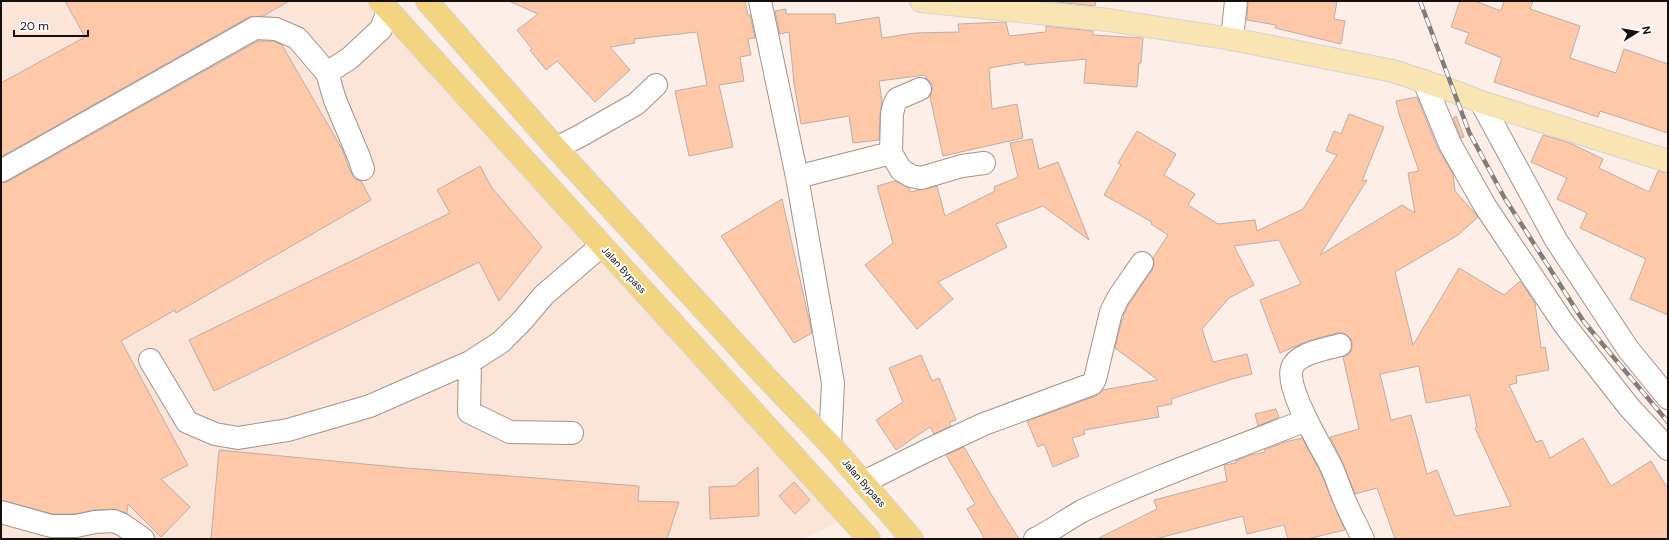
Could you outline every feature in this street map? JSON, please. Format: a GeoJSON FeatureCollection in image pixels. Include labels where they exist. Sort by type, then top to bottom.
{"type":"FeatureCollection","features":[{"type":"Feature","properties":{"kind":"highway","name":"Jalan Bypass"},"geometry":{"type":"LineString","coordinates":[[427,1],[556,148],[765,376],[830,444],[912,539]]}},
{"type":"Feature","properties":{"kind":"highway","name":"Jalan Bypass"},"geometry":{"type":"LineString","coordinates":[[387,4],[601,246],[869,539]]}},
{"type":"Feature","properties":{"kind":"main road"},"geometry":{"type":"LineString","coordinates":[[921,1],[1108,20],[1232,40],[1393,71],[1481,102],[1668,161]]}},
{"type":"Feature","properties":{"kind":"street"},"geometry":{"type":"LineString","coordinates":[[760,1],[797,177],[833,383],[830,444]]}},
{"type":"Feature","properties":{"kind":"street"},"geometry":{"type":"LineString","coordinates":[[1232,40],[1236,1]]}},
{"type":"Feature","properties":{"kind":"street"},"geometry":{"type":"LineString","coordinates":[[327,73],[350,58],[381,29],[387,4]]}},
{"type":"Feature","properties":{"kind":"street"},"geometry":{"type":"LineString","coordinates":[[1,171],[255,28],[276,29],[297,38],[327,73],[335,100],[363,169]]}},
{"type":"Feature","properties":{"kind":"street"},"geometry":{"type":"LineString","coordinates":[[1424,81],[1450,144],[1484,206],[1564,324],[1629,407],[1668,449]]}},
{"type":"Feature","properties":{"kind":"street"},"geometry":{"type":"LineString","coordinates":[[556,148],[636,104],[656,85]]}},
{"type":"Feature","properties":{"kind":"street"},"geometry":{"type":"LineString","coordinates":[[920,89],[897,99],[894,105],[892,114],[891,153],[902,170],[911,176],[921,178],[962,166],[984,163]]}},
{"type":"Feature","properties":{"kind":"street"},"geometry":{"type":"LineString","coordinates":[[1481,102],[1556,240],[1628,349],[1668,398]]}},
{"type":"Feature","properties":{"kind":"street"},"geometry":{"type":"LineString","coordinates":[[797,177],[891,153]]}},
{"type":"Feature","properties":{"kind":"street"},"geometry":{"type":"LineString","coordinates":[[150,360],[188,422],[215,434],[238,438],[288,430],[370,406],[470,362],[501,342],[522,321],[544,295],[601,246]]}},
{"type":"Feature","properties":{"kind":"street"},"geometry":{"type":"LineString","coordinates":[[864,482],[984,424],[1044,400],[1092,384],[1095,379],[1111,312],[1118,298],[1142,263]]}},
{"type":"Feature","properties":{"kind":"street"},"geometry":{"type":"LineString","coordinates":[[1340,345],[1304,356],[1296,362],[1292,369],[1302,412],[1331,467],[1347,506],[1363,539]]}},
{"type":"Feature","properties":{"kind":"street"},"geometry":{"type":"LineString","coordinates":[[470,362],[469,412],[510,432],[572,433]]}},
{"type":"Feature","properties":{"kind":"street"},"geometry":{"type":"LineString","coordinates":[[1035,539],[1081,512],[1219,453],[1255,441],[1306,420]]}},
{"type":"Feature","properties":{"kind":"street"},"geometry":{"type":"LineString","coordinates":[[1,512],[51,526],[76,526],[114,520],[142,539]]}},
{"type":"Feature","properties":{"kind":"shaded area"},"geometry":{"type":"Polygon","coordinates":[[[1,1],[388,1],[856,514],[803,539],[1,539],[1,1]]]}},
{"type":"Feature","properties":{"kind":"building"},"geometry":{"type":"Polygon","coordinates":[[[65,1],[289,1],[265,16],[249,17],[1,157],[1,83],[85,37],[65,1]]]}},
{"type":"Feature","properties":{"kind":"building"},"geometry":{"type":"Polygon","coordinates":[[[509,1],[745,1],[755,38],[748,39],[751,55],[740,57],[744,81],[719,85],[733,147],[689,156],[675,91],[707,85],[697,32],[634,39],[635,43],[610,47],[630,70],[595,102],[557,61],[546,70],[530,50],[532,49],[517,30],[538,14],[509,1]]]}},
{"type":"Feature","properties":{"kind":"building"},"geometry":{"type":"Polygon","coordinates":[[[1048,1],[1096,1],[1095,6],[1048,1]]]}},
{"type":"Feature","properties":{"kind":"building"},"geometry":{"type":"Polygon","coordinates":[[[1248,1],[1337,1],[1334,19],[1345,21],[1341,44],[1275,28],[1276,25],[1247,20],[1248,1]]]}},
{"type":"Feature","properties":{"kind":"building"},"geometry":{"type":"Polygon","coordinates":[[[1460,1],[1475,1],[1501,11],[1504,1],[1533,1],[1530,9],[1580,26],[1570,58],[1616,73],[1624,49],[1668,64],[1668,133],[1600,111],[1598,117],[1494,82],[1502,58],[1465,43],[1469,33],[1451,27],[1460,1]]]}},
{"type":"Feature","properties":{"kind":"building"},"geometry":{"type":"Polygon","coordinates":[[[786,9],[786,14],[835,14],[836,24],[879,17],[882,38],[915,33],[959,32],[958,24],[1006,22],[1009,36],[1046,32],[1046,26],[1093,31],[1093,35],[1143,38],[1137,87],[1084,83],[1086,59],[1025,65],[1025,62],[989,68],[992,109],[1017,104],[1023,138],[943,156],[930,97],[932,84],[925,75],[879,81],[882,101],[879,140],[853,143],[849,116],[801,124],[794,83],[789,32],[780,34],[775,11],[786,9]]]}},
{"type":"Feature","properties":{"kind":"building"},"geometry":{"type":"Polygon","coordinates":[[[258,41],[273,41],[282,45],[342,149],[351,173],[355,179],[361,181],[371,200],[176,313],[175,310],[121,341],[188,465],[161,479],[190,507],[161,537],[128,504],[127,513],[113,509],[94,510],[75,514],[53,514],[1,500],[1,183],[7,182],[258,41]]]}},
{"type":"Feature","properties":{"kind":"building"},"geometry":{"type":"Polygon","coordinates":[[[1417,97],[1438,149],[1453,174],[1455,191],[1478,217],[1458,235],[1395,272],[1413,345],[1459,268],[1504,295],[1520,281],[1535,303],[1541,348],[1545,347],[1549,370],[1516,376],[1517,383],[1509,385],[1536,442],[1542,440],[1550,458],[1583,438],[1611,486],[1651,461],[1668,489],[1668,539],[1395,539],[1377,488],[1355,494],[1342,461],[1330,437],[1359,429],[1343,357],[1349,354],[1352,349],[1352,341],[1344,333],[1337,333],[1308,341],[1280,353],[1260,300],[1301,284],[1279,240],[1234,246],[1254,285],[1229,298],[1202,329],[1213,362],[1247,354],[1252,374],[1171,399],[1172,404],[1157,407],[1159,417],[1084,430],[1085,434],[1072,438],[1079,456],[1053,467],[1044,444],[1038,447],[1027,421],[1096,396],[1103,390],[1158,380],[1115,348],[1124,317],[1123,316],[1129,304],[1152,270],[1154,264],[1153,258],[1168,235],[1151,224],[1152,222],[1104,195],[1121,165],[1118,163],[1137,131],[1176,154],[1164,175],[1195,194],[1188,205],[1218,224],[1255,220],[1257,231],[1303,209],[1337,155],[1326,151],[1334,131],[1341,134],[1349,114],[1384,127],[1362,181],[1367,180],[1320,255],[1402,205],[1415,213],[1408,173],[1419,171],[1399,114],[1396,101],[1417,97]],[[1419,366],[1380,374],[1391,420],[1411,415],[1427,474],[1437,470],[1455,516],[1511,506],[1475,428],[1477,427],[1470,395],[1426,403],[1419,366]]]}},
{"type":"Feature","properties":{"kind":"building"},"geometry":{"type":"Polygon","coordinates":[[[1456,116],[1464,137],[1461,138],[1453,118],[1456,116]]]}},
{"type":"Feature","properties":{"kind":"building"},"geometry":{"type":"Polygon","coordinates":[[[1543,135],[1570,143],[1603,159],[1599,168],[1649,192],[1658,171],[1668,173],[1668,315],[1630,299],[1646,259],[1580,228],[1587,213],[1557,199],[1567,178],[1531,162],[1543,135]]]}},
{"type":"Feature","properties":{"kind":"building"},"geometry":{"type":"Polygon","coordinates":[[[1032,139],[1039,169],[1058,162],[1089,240],[1043,206],[996,224],[1007,247],[938,282],[953,299],[917,329],[865,265],[893,243],[877,186],[895,181],[909,188],[910,192],[937,186],[945,216],[995,191],[994,187],[1018,177],[1010,143],[1032,139]]]}},
{"type":"Feature","properties":{"kind":"building"},"geometry":{"type":"Polygon","coordinates":[[[480,166],[492,188],[542,247],[499,301],[479,262],[214,391],[189,340],[450,213],[437,190],[480,166]]]}},
{"type":"Feature","properties":{"kind":"building"},"geometry":{"type":"Polygon","coordinates":[[[782,199],[812,333],[794,343],[721,236],[782,199]]]}},
{"type":"Feature","properties":{"kind":"building"},"geometry":{"type":"Polygon","coordinates":[[[921,355],[932,381],[939,378],[956,420],[949,422],[951,426],[934,434],[930,427],[896,450],[876,420],[903,402],[889,368],[921,355]]]}},
{"type":"Feature","properties":{"kind":"building"},"geometry":{"type":"Polygon","coordinates":[[[1276,409],[1279,417],[1258,426],[1255,414],[1276,409]]]}},
{"type":"Feature","properties":{"kind":"building"},"geometry":{"type":"Polygon","coordinates":[[[1302,438],[1320,471],[1345,530],[1307,539],[1288,539],[1284,525],[1247,534],[1243,516],[1155,539],[1097,539],[1157,509],[1154,500],[1227,481],[1224,465],[1236,463],[1236,461],[1251,455],[1265,452],[1264,450],[1285,442],[1302,438]]]}},
{"type":"Feature","properties":{"kind":"building"},"geometry":{"type":"Polygon","coordinates":[[[964,447],[1019,539],[985,539],[967,509],[975,504],[946,455],[964,447]]]}},
{"type":"Feature","properties":{"kind":"building"},"geometry":{"type":"Polygon","coordinates":[[[219,450],[406,468],[639,486],[638,501],[679,502],[667,539],[211,539],[219,450]]]}},
{"type":"Feature","properties":{"kind":"building"},"geometry":{"type":"Polygon","coordinates":[[[758,467],[759,516],[710,519],[709,487],[735,486],[758,467]]]}},
{"type":"Feature","properties":{"kind":"building"},"geometry":{"type":"Polygon","coordinates":[[[794,482],[810,500],[795,514],[779,496],[794,482]]]}},
{"type":"Feature","properties":{"kind":"railway"},"geometry":{"type":"LineString","coordinates":[[1420,1],[1469,132],[1504,197],[1584,322],[1668,422]]}}]}
